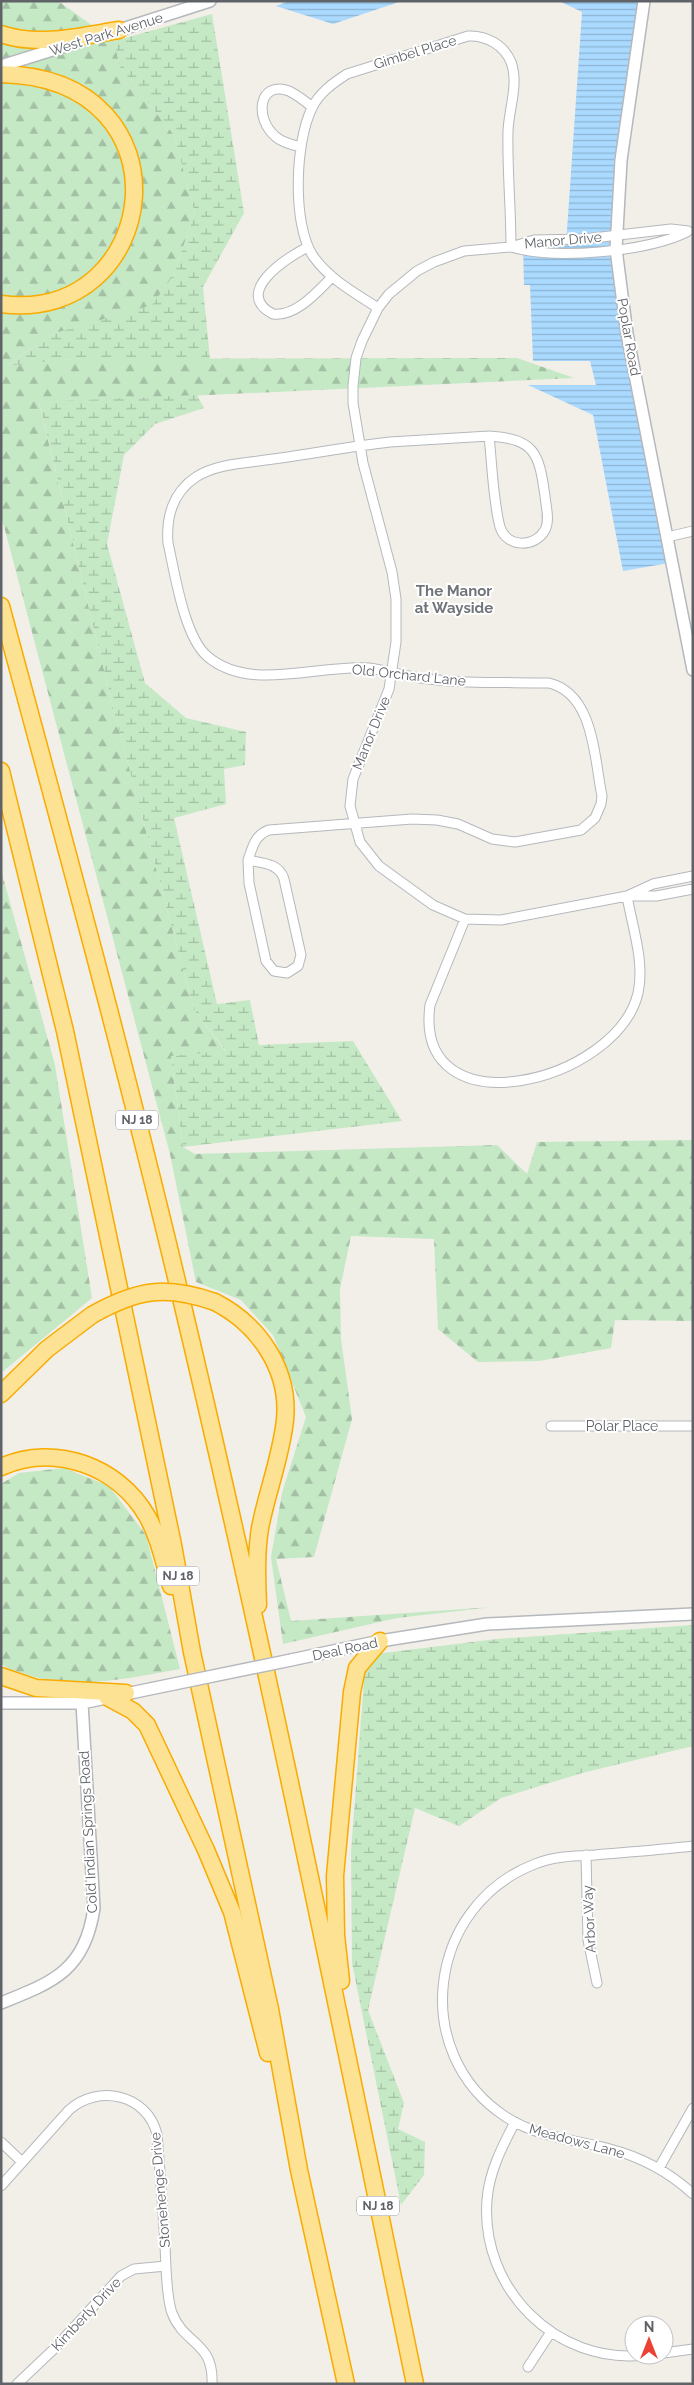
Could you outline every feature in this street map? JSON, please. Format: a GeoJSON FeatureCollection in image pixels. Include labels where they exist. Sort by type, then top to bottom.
{"type":"FeatureCollection","features":[{"type":"Feature","properties":{"kind":"highway"},"geometry":{"type":"LineString","coordinates":[[1,34],[24,40],[42,40],[119,30]]}},
{"type":"Feature","properties":{"kind":"highway"},"geometry":{"type":"LineString","coordinates":[[1,74],[31,76],[56,82],[79,92],[98,106],[110,119],[128,152],[134,180],[134,199],[129,225],[122,243],[112,259],[93,279],[69,294],[54,300],[29,305],[1,304]]}},
{"type":"Feature","properties":{"kind":"highway","name":"NJ 18"},"geometry":{"type":"LineString","coordinates":[[1,606],[142,1137],[181,1297],[259,1637],[415,2384]]}},
{"type":"Feature","properties":{"kind":"highway","name":"NJ 18"},"geometry":{"type":"LineString","coordinates":[[1,771],[65,1031],[169,1525],[192,1652],[270,2009],[299,2170],[346,2384]]}},
{"type":"Feature","properties":{"kind":"highway"},"geometry":{"type":"LineString","coordinates":[[1,1394],[47,1349],[92,1315],[112,1303],[145,1292],[190,1293],[216,1302],[242,1318],[262,1339],[275,1362],[284,1393],[283,1430],[260,1527],[257,1552],[259,1637]]}},
{"type":"Feature","properties":{"kind":"highway"},"geometry":{"type":"LineString","coordinates":[[1,1467],[35,1458],[63,1458],[100,1470],[125,1487],[143,1510],[154,1532],[192,1652]]}},
{"type":"Feature","properties":{"kind":"highway"},"geometry":{"type":"LineString","coordinates":[[342,2028],[335,1903],[341,1798],[355,1674],[366,1655],[380,1641]]}},
{"type":"Feature","properties":{"kind":"highway"},"geometry":{"type":"LineString","coordinates":[[1,1676],[36,1688],[126,1693]]}},
{"type":"Feature","properties":{"kind":"highway"},"geometry":{"type":"LineString","coordinates":[[107,1697],[139,1716],[149,1729],[220,1881],[237,1931],[299,2170]]}},
{"type":"Feature","properties":{"kind":"street","name":"West Park Avenue"},"geometry":{"type":"LineString","coordinates":[[1,66],[210,1]]}},
{"type":"Feature","properties":{"kind":"street","name":"Poplar Road"},"geometry":{"type":"LineString","coordinates":[[644,1],[621,160],[616,249],[627,334],[693,670]]}},
{"type":"Feature","properties":{"kind":"street","name":"Gimbel Place"},"geometry":{"type":"LineString","coordinates":[[378,308],[332,277],[322,267],[308,247],[299,214],[303,131],[312,107],[334,82],[364,68],[468,36],[486,38],[498,45],[510,59],[514,82],[508,132],[511,246]]}},
{"type":"Feature","properties":{"kind":"street"},"geometry":{"type":"LineString","coordinates":[[301,148],[282,141],[269,130],[261,117],[262,103],[270,93],[281,90],[297,96],[312,107]]}},
{"type":"Feature","properties":{"kind":"street","name":"Manor Drive"},"geometry":{"type":"LineString","coordinates":[[691,231],[671,229],[584,239],[534,240],[511,246],[464,251],[434,262],[402,283],[378,308],[362,341],[354,371],[353,403],[360,447],[392,572],[396,600],[396,642],[392,673],[384,704],[353,779],[350,806],[360,842],[379,866],[433,905],[465,919],[501,920],[627,896],[656,896],[693,888]]}},
{"type":"Feature","properties":{"kind":"street","name":"Manor Drive"},"geometry":{"type":"LineString","coordinates":[[511,246],[534,253],[616,249],[673,238],[691,231]]}},
{"type":"Feature","properties":{"kind":"street"},"geometry":{"type":"LineString","coordinates":[[308,247],[276,266],[259,289],[258,295],[261,305],[273,314],[290,312],[332,277]]}},
{"type":"Feature","properties":{"kind":"street","name":"Old Orchard Lane"},"geometry":{"type":"LineString","coordinates":[[248,860],[273,865],[279,869],[284,879],[301,955],[298,966],[287,973],[274,971],[266,961],[250,883],[248,860],[258,836],[270,830],[412,819],[437,820],[458,824],[492,839],[515,842],[581,830],[595,818],[602,796],[586,718],[578,700],[568,691],[549,684],[443,680],[352,668],[289,674],[248,674],[229,670],[219,665],[200,649],[189,630],[168,543],[168,521],[175,500],[185,486],[204,473],[218,468],[360,447],[489,436],[510,437],[520,442],[532,452],[540,465],[547,520],[543,533],[534,541],[520,543],[512,541],[500,528],[489,436]]}},
{"type":"Feature","properties":{"kind":"street"},"geometry":{"type":"LineString","coordinates":[[667,538],[693,531]]}},
{"type":"Feature","properties":{"kind":"street","name":"Manor Drive"},"geometry":{"type":"LineString","coordinates":[[627,896],[653,884],[693,876]]}},
{"type":"Feature","properties":{"kind":"street"},"geometry":{"type":"LineString","coordinates":[[465,919],[430,1005],[431,1037],[442,1058],[459,1074],[485,1082],[514,1082],[556,1072],[580,1060],[608,1041],[627,1019],[636,1000],[640,976],[627,896]]}},
{"type":"Feature","properties":{"kind":"street","name":"Polar Place"},"geometry":{"type":"LineString","coordinates":[[551,1426],[693,1426]]}},
{"type":"Feature","properties":{"kind":"street","name":"Deal Road"},"geometry":{"type":"LineString","coordinates":[[1,1703],[82,1703],[380,1641],[487,1624],[693,1614]]}},
{"type":"Feature","properties":{"kind":"street","name":"Cold Indian Springs Road"},"geometry":{"type":"LineString","coordinates":[[1,2003],[35,1989],[62,1973],[80,1953],[88,1939],[94,1908],[82,1703]]}},
{"type":"Feature","properties":{"kind":"street","name":"Meadows Lane"},"geometry":{"type":"LineString","coordinates":[[693,1846],[568,1856],[535,1864],[514,1873],[493,1887],[463,1923],[452,1946],[445,1968],[442,2008],[454,2055],[464,2074],[478,2093],[515,2122],[541,2133],[631,2155],[659,2168],[693,2194]]}},
{"type":"Feature","properties":{"kind":"street","name":"Arbor Way"},"geometry":{"type":"LineString","coordinates":[[586,1855],[588,1940],[597,1983]]}},
{"type":"Feature","properties":{"kind":"street","name":"Stonehenge Drive"},"geometry":{"type":"LineString","coordinates":[[1,2186],[69,2110],[81,2102],[96,2097],[111,2096],[122,2097],[138,2104],[150,2117],[157,2134],[166,2266],[172,2313],[177,2323],[206,2353],[211,2366],[212,2384]]}},
{"type":"Feature","properties":{"kind":"street"},"geometry":{"type":"LineString","coordinates":[[659,2168],[693,2108]]}},
{"type":"Feature","properties":{"kind":"street"},"geometry":{"type":"LineString","coordinates":[[515,2122],[495,2163],[486,2209],[489,2238],[494,2257],[509,2290],[533,2319],[550,2332],[588,2350],[624,2356]]}},
{"type":"Feature","properties":{"kind":"street"},"geometry":{"type":"LineString","coordinates":[[1,2142],[22,2162]]}},
{"type":"Feature","properties":{"kind":"street","name":"Kimberly Drive"},"geometry":{"type":"LineString","coordinates":[[17,2384],[55,2348],[121,2276],[134,2269],[166,2266]]}},
{"type":"Feature","properties":{"kind":"street"},"geometry":{"type":"LineString","coordinates":[[528,2367],[550,2332]]}},
{"type":"Feature","properties":{"kind":"street"},"geometry":{"type":"LineString","coordinates":[[674,2352],[693,2350]]}},
{"type":"Feature","properties":{"kind":"green space"},"geometry":{"type":"Polygon","coordinates":[[[1,1],[58,1],[114,41],[120,67],[174,135],[195,213],[173,276],[152,306],[52,334],[8,365],[72,359],[517,358],[574,378],[39,403],[114,711],[194,1010],[226,1052],[171,1056],[183,1147],[195,1154],[497,1145],[527,1174],[537,1142],[693,1140],[693,1321],[615,1320],[611,1348],[539,1361],[478,1362],[438,1329],[434,1239],[351,1236],[340,1289],[341,1339],[352,1419],[314,1557],[276,1559],[291,1621],[493,1607],[397,1618],[283,1644],[271,1557],[282,1493],[306,1417],[273,1335],[241,1300],[196,1282],[170,1154],[1,515],[1,1]]]}},
{"type":"Feature","properties":{"kind":"green space"},"geometry":{"type":"Polygon","coordinates":[[[212,14],[244,213],[203,287],[210,359],[72,359],[7,366],[52,334],[152,305],[173,276],[195,213],[174,135],[120,67],[114,41],[212,14]]]}},
{"type":"Feature","properties":{"kind":"green space"},"geometry":{"type":"Polygon","coordinates":[[[197,395],[204,408],[155,424],[124,455],[107,544],[145,683],[186,718],[246,732],[245,765],[224,769],[226,804],[174,818],[217,1004],[250,1000],[259,1045],[353,1041],[402,1121],[183,1147],[171,1056],[226,1051],[194,1010],[114,711],[39,402],[197,395]]]}},
{"type":"Feature","properties":{"kind":"green space"},"geometry":{"type":"Polygon","coordinates":[[[1,870],[55,1065],[92,1298],[1,1373],[1,870]]]}},
{"type":"Feature","properties":{"kind":"green space"},"geometry":{"type":"Polygon","coordinates":[[[64,1468],[109,1486],[146,1535],[180,1669],[122,1679],[64,1682],[25,1674],[9,1669],[1,1663],[1,1484],[19,1473],[64,1468]]]}},
{"type":"Feature","properties":{"kind":"green space"},"geometry":{"type":"Polygon","coordinates":[[[693,1625],[693,1746],[582,1773],[501,1798],[459,1826],[415,1808],[368,2010],[404,2103],[398,2129],[425,2142],[424,2175],[401,2205],[352,1963],[351,1852],[365,1667],[375,1654],[497,1639],[693,1625]]]}},
{"type":"Feature","properties":{"kind":"water"},"geometry":{"type":"Polygon","coordinates":[[[289,1],[402,1],[333,24],[276,6],[289,1]]]}},
{"type":"Feature","properties":{"kind":"water"},"geometry":{"type":"Polygon","coordinates":[[[559,1],[647,1],[619,235],[669,563],[623,571],[593,415],[528,385],[596,385],[590,361],[533,361],[530,285],[524,285],[523,248],[566,245],[582,12],[559,1]]]}},
{"type":"Feature","properties":{"kind":"district","name":"The Manor at Wayside"},"geometry":{"type":"Point","coordinates":[454,600]}}]}
